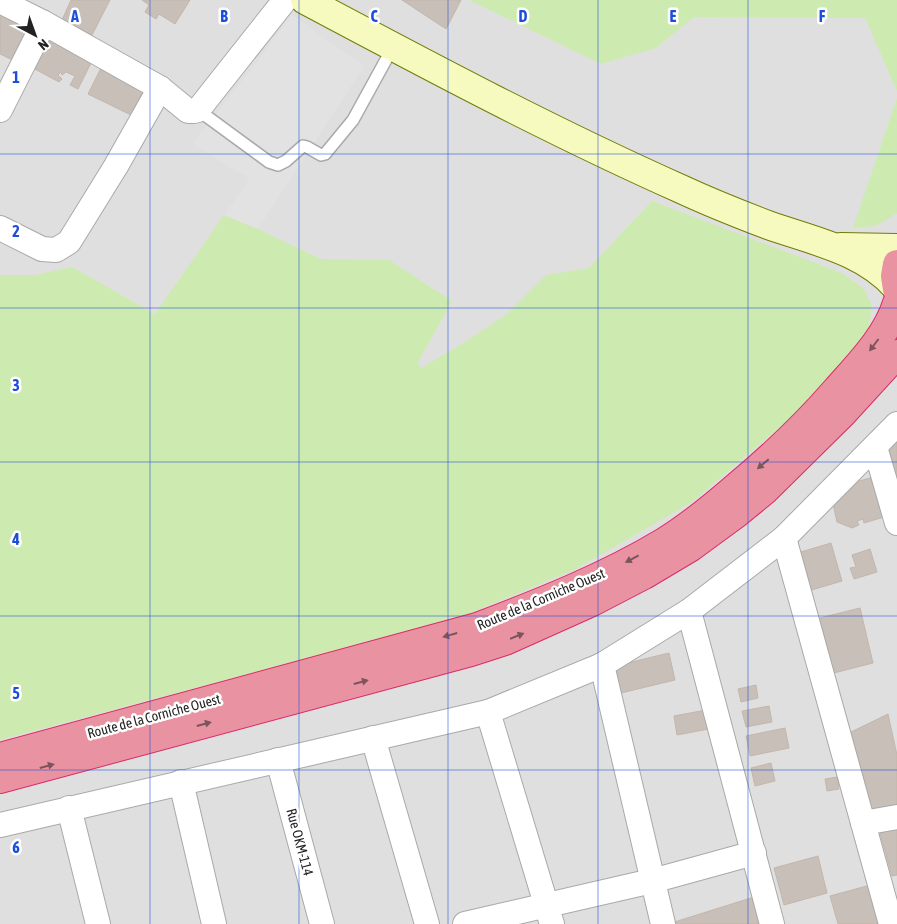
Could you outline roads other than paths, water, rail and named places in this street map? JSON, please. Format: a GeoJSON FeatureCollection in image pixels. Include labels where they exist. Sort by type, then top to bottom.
{"type":"FeatureCollection","features":[{"type":"Feature","properties":{"kind":"highway","name":"Route de la Corniche Ouest"},"geometry":{"type":"LineString","coordinates":[[0,758],[477,627],[516,612],[627,562],[664,542],[708,512],[776,453],[810,420],[859,364],[882,333],[897,286]]}},
{"type":"Feature","properties":{"kind":"highway","name":"Route de la Corniche Ouest"},"geometry":{"type":"LineString","coordinates":[[0,779],[471,652],[505,641],[592,602],[670,560],[736,514],[764,491],[826,432],[897,354]]}},
{"type":"Feature","properties":{"kind":"main road"},"geometry":{"type":"LineString","coordinates":[[305,0],[578,141],[681,189],[768,225],[836,247],[879,271],[897,286]]}},
{"type":"Feature","properties":{"kind":"main road"},"geometry":{"type":"LineString","coordinates":[[836,247],[897,248]]}},
{"type":"Feature","properties":{"kind":"street"},"geometry":{"type":"LineString","coordinates":[[0,1],[160,88],[188,111],[194,111],[198,110],[286,0]]}},
{"type":"Feature","properties":{"kind":"street"},"geometry":{"type":"LineString","coordinates":[[0,110],[44,24]]}},
{"type":"Feature","properties":{"kind":"street"},"geometry":{"type":"LineString","coordinates":[[0,228],[42,249],[56,250],[68,242],[116,166],[160,88]]}},
{"type":"Feature","properties":{"kind":"street"},"geometry":{"type":"LineString","coordinates":[[0,825],[488,712],[602,665],[689,612],[784,538],[897,424]]}},
{"type":"Feature","properties":{"kind":"street"},"geometry":{"type":"LineString","coordinates":[[875,447],[897,523]]}},
{"type":"Feature","properties":{"kind":"street"},"geometry":{"type":"LineString","coordinates":[[784,538],[891,924]]}},
{"type":"Feature","properties":{"kind":"street"},"geometry":{"type":"LineString","coordinates":[[689,612],[772,924]]}},
{"type":"Feature","properties":{"kind":"street"},"geometry":{"type":"LineString","coordinates":[[602,665],[663,924]]}},
{"type":"Feature","properties":{"kind":"street"},"geometry":{"type":"LineString","coordinates":[[488,712],[549,914]]}},
{"type":"Feature","properties":{"kind":"street"},"geometry":{"type":"LineString","coordinates":[[373,738],[426,924]]}},
{"type":"Feature","properties":{"kind":"street","name":"Rue OKM-114"},"geometry":{"type":"LineString","coordinates":[[278,760],[322,924]]}},
{"type":"Feature","properties":{"kind":"street"},"geometry":{"type":"LineString","coordinates":[[181,782],[214,924]]}},
{"type":"Feature","properties":{"kind":"street"},"geometry":{"type":"LineString","coordinates":[[70,808],[98,924]]}},
{"type":"Feature","properties":{"kind":"street"},"geometry":{"type":"LineString","coordinates":[[863,823],[897,817]]}},
{"type":"Feature","properties":{"kind":"street"},"geometry":{"type":"LineString","coordinates":[[465,924],[549,914],[652,881],[754,853]]}},
{"type":"Feature","properties":{"kind":"lane"},"geometry":{"type":"LineString","coordinates":[[198,110],[269,162],[278,165],[286,161],[303,146],[322,155],[325,154],[353,120],[393,47]]}}]}
